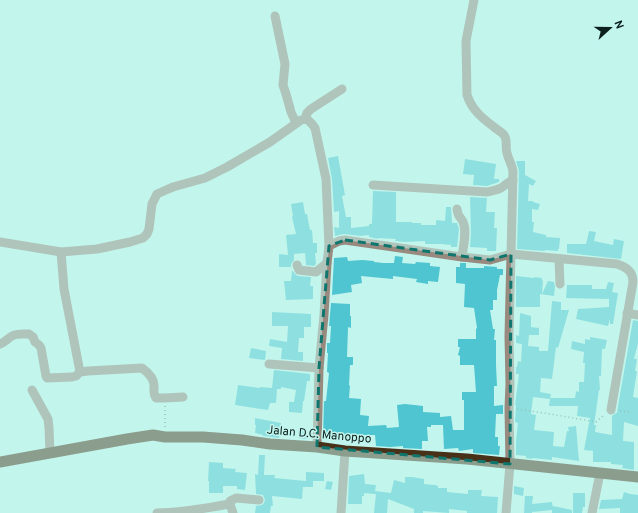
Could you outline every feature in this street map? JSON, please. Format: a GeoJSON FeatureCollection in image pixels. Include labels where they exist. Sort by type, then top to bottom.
{"type":"FeatureCollection","features":[{"type":"Feature","properties":{"kind":"highway","name":"Jalan D.C. Manoppo"},"geometry":{"type":"LineString","coordinates":[[0,462],[153,435],[203,437],[317,447],[345,451],[467,459],[638,477]]}},
{"type":"Feature","properties":{"kind":"street"},"geometry":{"type":"LineString","coordinates":[[474,0],[466,47],[467,95],[472,107],[504,135],[506,139],[507,155],[513,168],[509,336],[510,464],[506,513]]}},
{"type":"Feature","properties":{"kind":"street"},"geometry":{"type":"LineString","coordinates":[[275,16],[285,64],[283,85],[291,112],[293,118],[300,121],[308,120],[315,128],[326,179],[329,246],[318,368],[317,447]]}},
{"type":"Feature","properties":{"kind":"street"},"geometry":{"type":"LineString","coordinates":[[0,242],[61,252],[97,249],[143,238],[149,229],[152,204],[157,194],[170,188],[205,178],[227,167],[270,142],[300,121],[310,109],[342,89]]}},
{"type":"Feature","properties":{"kind":"street"},"geometry":{"type":"LineString","coordinates":[[373,185],[487,192],[499,189],[506,185],[507,182],[513,180]]}},
{"type":"Feature","properties":{"kind":"street"},"geometry":{"type":"LineString","coordinates":[[456,209],[457,215],[463,220],[465,236],[462,257]]}},
{"type":"Feature","properties":{"kind":"street"},"geometry":{"type":"LineString","coordinates":[[329,246],[345,240],[490,260],[511,254],[617,264],[624,267],[629,270],[633,277],[633,282],[611,410]]}},
{"type":"Feature","properties":{"kind":"street"},"geometry":{"type":"LineString","coordinates":[[61,252],[64,289],[80,372]]}},
{"type":"Feature","properties":{"kind":"street"},"geometry":{"type":"LineString","coordinates":[[559,259],[560,284]]}},
{"type":"Feature","properties":{"kind":"street"},"geometry":{"type":"LineString","coordinates":[[297,265],[299,270],[316,272],[327,263]]}},
{"type":"Feature","properties":{"kind":"street"},"geometry":{"type":"LineString","coordinates":[[627,313],[638,316]]}},
{"type":"Feature","properties":{"kind":"street"},"geometry":{"type":"LineString","coordinates":[[0,344],[12,336],[18,334],[29,334],[40,346],[47,378],[72,377],[76,376],[80,372],[142,368],[150,374],[152,378],[155,385],[153,393],[156,398],[183,397]]}},
{"type":"Feature","properties":{"kind":"street"},"geometry":{"type":"LineString","coordinates":[[269,364],[318,368]]}},
{"type":"Feature","properties":{"kind":"street"},"geometry":{"type":"LineString","coordinates":[[32,390],[48,420],[50,453]]}},
{"type":"Feature","properties":{"kind":"street"},"geometry":{"type":"LineString","coordinates":[[341,513],[345,451]]}},
{"type":"Feature","properties":{"kind":"street"},"geometry":{"type":"LineString","coordinates":[[592,513],[600,473]]}},
{"type":"Feature","properties":{"kind":"street"},"geometry":{"type":"LineString","coordinates":[[157,513],[199,509],[231,509],[230,501],[236,498],[260,500]]}},
{"type":"Feature","properties":{"kind":"path"},"geometry":{"type":"LineString","coordinates":[[165,398],[165,436]]}},
{"type":"Feature","properties":{"kind":"path"},"geometry":{"type":"LineString","coordinates":[[509,408],[596,422],[611,410],[632,412]]}},
{"type":"Feature","properties":{"kind":"highlighted area"},"geometry":{"type":"Polygon","coordinates":[[[345,240],[490,260],[511,254],[510,464],[317,447],[319,368],[329,246],[345,240]]]}},
{"type":"Feature","properties":{"kind":"building"},"geometry":{"type":"Polygon","coordinates":[[[338,156],[345,195],[342,196],[346,217],[351,217],[351,228],[369,226],[369,224],[372,224],[373,191],[396,192],[396,222],[436,225],[436,220],[445,221],[446,207],[451,207],[452,223],[457,223],[459,229],[457,247],[441,244],[425,244],[425,241],[405,242],[395,241],[396,239],[378,239],[369,237],[369,235],[361,236],[344,234],[335,236],[334,227],[339,228],[339,211],[334,212],[332,179],[328,158],[338,156]]]}},
{"type":"Feature","properties":{"kind":"building"},"geometry":{"type":"Polygon","coordinates":[[[465,159],[496,164],[494,179],[499,179],[499,182],[487,186],[473,185],[474,175],[463,174],[465,159]]]}},
{"type":"Feature","properties":{"kind":"building"},"geometry":{"type":"Polygon","coordinates":[[[516,161],[525,161],[525,175],[536,181],[533,186],[529,184],[528,201],[533,201],[540,204],[538,210],[532,209],[532,222],[534,222],[533,232],[546,235],[546,237],[560,238],[558,251],[517,249],[519,171],[516,161]]]}},
{"type":"Feature","properties":{"kind":"building"},"geometry":{"type":"Polygon","coordinates":[[[470,197],[487,198],[486,212],[495,212],[494,228],[497,228],[496,251],[487,251],[487,248],[470,247],[470,197]]]}},
{"type":"Feature","properties":{"kind":"building"},"geometry":{"type":"Polygon","coordinates":[[[303,202],[310,230],[312,230],[313,243],[317,243],[317,253],[315,253],[316,264],[314,266],[306,265],[305,253],[294,254],[294,260],[291,267],[279,267],[279,254],[288,255],[286,235],[296,234],[291,204],[303,202]]]}},
{"type":"Feature","properties":{"kind":"building"},"geometry":{"type":"Polygon","coordinates":[[[589,231],[596,232],[594,241],[613,245],[614,239],[624,241],[621,259],[567,253],[567,244],[586,244],[589,231]]]}},
{"type":"Feature","properties":{"kind":"building"},"geometry":{"type":"Polygon","coordinates":[[[395,256],[403,257],[402,263],[430,263],[430,266],[440,267],[438,282],[428,281],[428,284],[416,282],[417,279],[393,276],[393,279],[361,276],[362,283],[351,285],[352,292],[332,295],[334,258],[347,257],[348,261],[362,260],[394,263],[395,256]]]}},
{"type":"Feature","properties":{"kind":"building"},"geometry":{"type":"Polygon","coordinates":[[[460,263],[466,263],[466,268],[484,268],[484,266],[503,269],[503,275],[500,275],[497,290],[497,300],[493,300],[493,310],[490,310],[493,329],[495,329],[494,340],[496,340],[497,386],[494,386],[494,406],[503,405],[503,414],[496,414],[495,437],[498,437],[498,446],[500,446],[499,455],[473,453],[473,449],[459,451],[458,448],[444,449],[443,425],[431,425],[431,427],[427,427],[428,441],[422,441],[422,449],[403,448],[403,446],[376,446],[375,435],[356,435],[355,440],[343,439],[341,441],[323,439],[324,401],[326,401],[329,373],[327,372],[327,343],[330,343],[331,326],[329,326],[331,303],[350,304],[351,328],[348,327],[347,357],[353,357],[353,365],[350,365],[349,398],[361,399],[360,415],[369,416],[368,426],[386,425],[387,428],[399,427],[397,405],[405,404],[423,406],[423,412],[440,413],[440,417],[451,416],[453,430],[464,430],[464,400],[462,400],[462,392],[476,392],[474,365],[460,365],[460,356],[458,355],[460,347],[458,347],[458,339],[476,339],[477,328],[474,308],[464,307],[465,284],[456,283],[456,267],[460,267],[460,263]]]}},
{"type":"Feature","properties":{"kind":"building"},"geometry":{"type":"Polygon","coordinates":[[[292,271],[298,276],[311,277],[310,286],[313,286],[313,299],[286,300],[284,281],[291,281],[292,271]]]}},
{"type":"Feature","properties":{"kind":"building"},"geometry":{"type":"Polygon","coordinates":[[[516,276],[542,278],[542,294],[548,281],[554,282],[554,296],[540,294],[540,307],[516,307],[516,276]]]}},
{"type":"Feature","properties":{"kind":"building"},"geometry":{"type":"Polygon","coordinates":[[[608,282],[614,283],[612,292],[618,293],[613,324],[610,324],[610,319],[608,326],[576,319],[578,309],[609,307],[609,299],[566,298],[567,285],[592,285],[592,289],[606,289],[608,282]]]}},
{"type":"Feature","properties":{"kind":"building"},"geometry":{"type":"Polygon","coordinates":[[[552,301],[561,302],[561,310],[569,310],[558,348],[556,347],[552,379],[541,378],[540,392],[551,394],[550,398],[575,398],[576,391],[579,392],[579,382],[584,382],[585,363],[583,363],[584,352],[571,349],[572,341],[585,344],[585,339],[590,340],[590,337],[607,340],[605,349],[602,349],[601,376],[599,376],[600,390],[594,425],[596,425],[595,432],[612,435],[612,416],[617,413],[633,320],[638,321],[638,343],[634,359],[637,359],[635,371],[637,371],[633,397],[638,398],[638,426],[624,422],[623,441],[634,442],[634,470],[622,468],[623,465],[611,464],[611,462],[593,462],[593,451],[584,450],[590,418],[577,416],[578,406],[549,406],[550,399],[533,397],[531,414],[536,415],[534,430],[554,432],[553,446],[564,447],[567,431],[569,431],[568,427],[576,426],[579,461],[552,457],[552,460],[532,459],[526,458],[526,456],[516,455],[518,423],[515,422],[515,405],[519,374],[516,374],[516,367],[518,361],[521,362],[522,344],[516,343],[516,335],[519,336],[520,313],[531,316],[531,327],[539,328],[539,335],[529,335],[528,346],[539,347],[539,351],[548,351],[552,301]]]}},
{"type":"Feature","properties":{"kind":"building"},"geometry":{"type":"Polygon","coordinates":[[[272,312],[311,314],[311,327],[304,327],[304,338],[299,338],[298,352],[303,352],[303,361],[281,359],[282,348],[269,346],[270,339],[287,342],[288,326],[272,326],[272,312]]]}},
{"type":"Feature","properties":{"kind":"building"},"geometry":{"type":"Polygon","coordinates":[[[251,348],[266,351],[265,360],[249,358],[251,348]]]}},
{"type":"Feature","properties":{"kind":"building"},"geometry":{"type":"Polygon","coordinates":[[[274,370],[310,374],[310,381],[307,381],[302,413],[289,412],[289,402],[294,402],[296,390],[281,387],[281,389],[277,389],[276,403],[270,403],[268,410],[235,405],[238,385],[272,388],[274,370]]]}},
{"type":"Feature","properties":{"kind":"building"},"geometry":{"type":"Polygon","coordinates":[[[255,418],[281,423],[279,438],[263,436],[255,433],[255,418]]]}},
{"type":"Feature","properties":{"kind":"building"},"geometry":{"type":"Polygon","coordinates":[[[298,430],[307,430],[307,439],[298,438],[298,430]]]}},
{"type":"Feature","properties":{"kind":"building"},"geometry":{"type":"Polygon","coordinates":[[[259,455],[265,455],[264,475],[275,475],[274,478],[306,481],[306,472],[324,473],[324,481],[313,481],[313,487],[303,487],[302,499],[272,496],[273,506],[271,506],[270,513],[255,513],[256,506],[262,505],[265,500],[263,495],[256,494],[255,474],[258,475],[259,455]]]}},
{"type":"Feature","properties":{"kind":"building"},"geometry":{"type":"Polygon","coordinates":[[[209,462],[223,463],[223,468],[236,469],[235,472],[247,473],[245,490],[237,489],[237,486],[223,486],[223,493],[209,493],[209,462]]]}},
{"type":"Feature","properties":{"kind":"building"},"geometry":{"type":"Polygon","coordinates":[[[364,474],[365,484],[376,485],[375,491],[391,493],[394,480],[405,483],[405,477],[424,479],[424,484],[435,485],[438,486],[438,488],[447,488],[447,492],[468,494],[468,490],[482,490],[481,496],[498,497],[497,513],[467,513],[467,511],[449,509],[449,513],[423,511],[423,513],[414,513],[414,509],[388,499],[387,513],[374,513],[376,494],[364,493],[364,496],[362,496],[362,504],[348,504],[349,476],[364,474]]]}},
{"type":"Feature","properties":{"kind":"building"},"geometry":{"type":"Polygon","coordinates":[[[327,481],[333,482],[331,490],[325,489],[327,481]]]}},
{"type":"Feature","properties":{"kind":"building"},"geometry":{"type":"Polygon","coordinates":[[[514,486],[524,488],[523,496],[514,494],[514,486]]]}},
{"type":"Feature","properties":{"kind":"building"},"geometry":{"type":"Polygon","coordinates":[[[624,492],[638,495],[638,513],[620,513],[620,508],[599,509],[601,500],[622,499],[624,492]]]}},
{"type":"Feature","properties":{"kind":"building"},"geometry":{"type":"Polygon","coordinates":[[[573,493],[585,493],[585,507],[583,507],[582,513],[573,513],[573,493]]]}},
{"type":"Feature","properties":{"kind":"building"},"geometry":{"type":"Polygon","coordinates":[[[525,496],[533,496],[532,504],[552,502],[553,508],[553,506],[572,510],[572,513],[552,513],[552,510],[524,513],[525,496]]]}}]}
